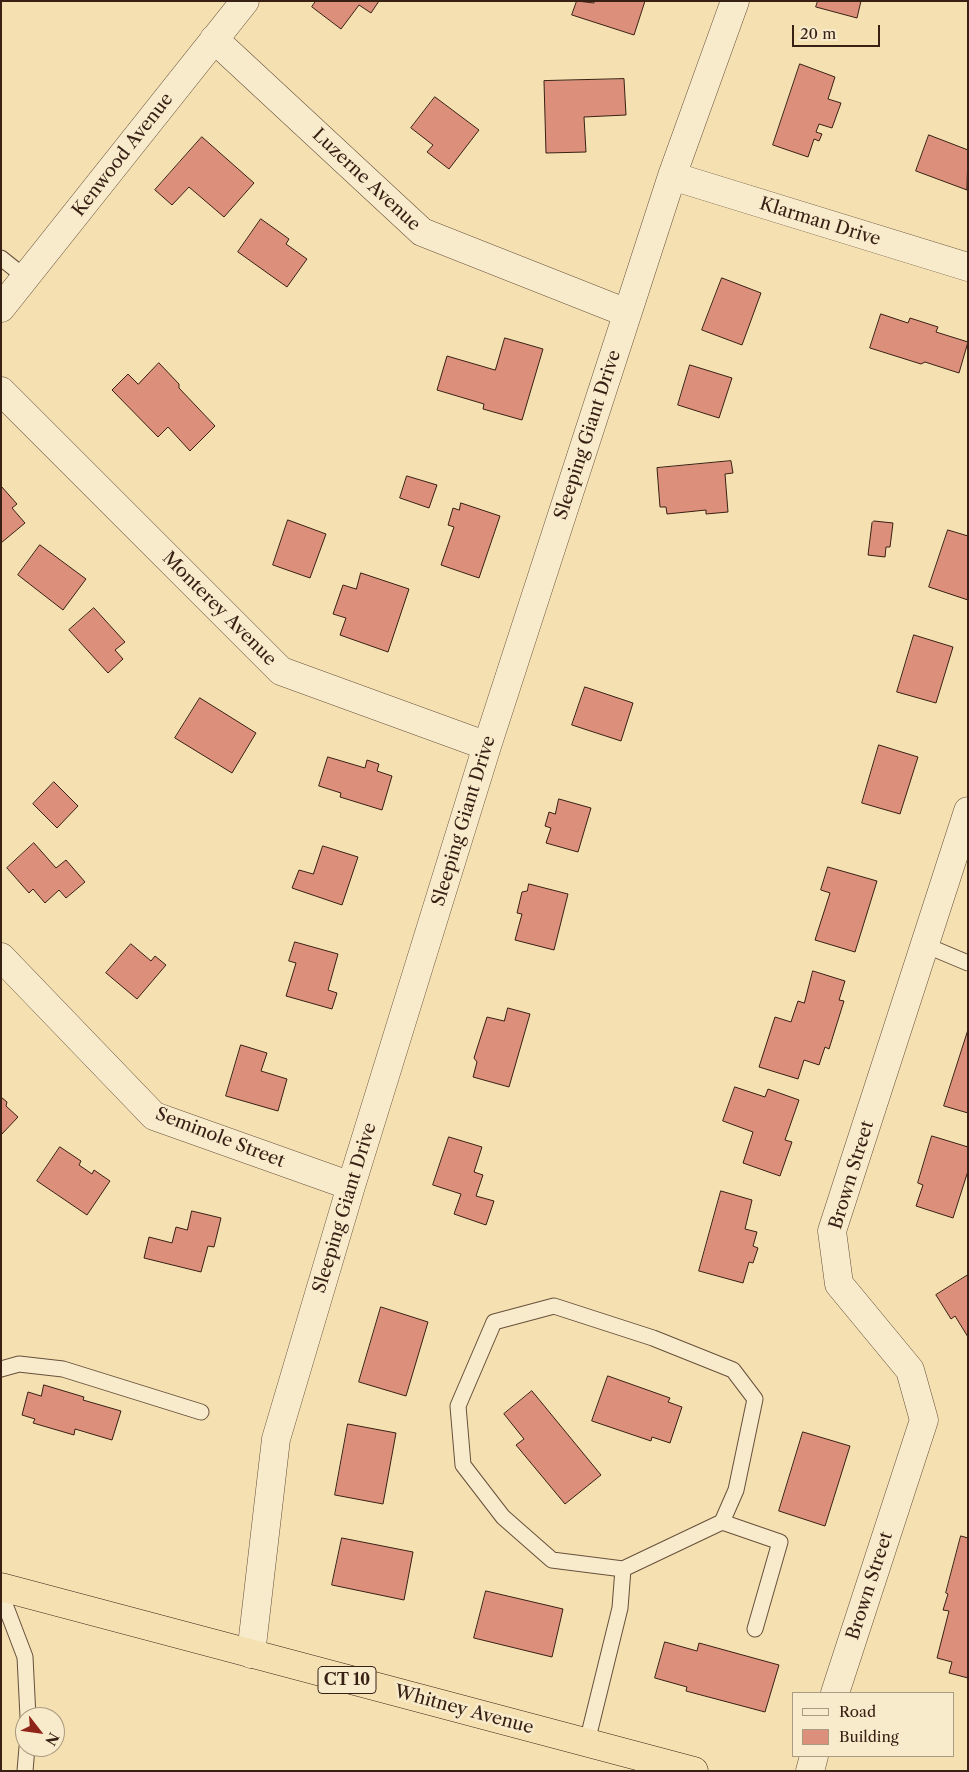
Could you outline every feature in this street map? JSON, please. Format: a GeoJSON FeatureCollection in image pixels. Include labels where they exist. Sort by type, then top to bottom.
{"type":"FeatureCollection","features":[{"type":"Feature","properties":{"kind":"highway","name":"Whitney Avenue"},"geometry":{"type":"LineString","coordinates":[[1,1587],[694,1771]]}},
{"type":"Feature","properties":{"kind":"street","name":"Kenwood Avenue"},"geometry":{"type":"LineString","coordinates":[[1,308],[245,1]]}},
{"type":"Feature","properties":{"kind":"street","name":"Sleeping Giant Drive"},"geometry":{"type":"LineString","coordinates":[[251,1654],[276,1439],[351,1186],[487,746],[672,176],[735,1]]}},
{"type":"Feature","properties":{"kind":"street","name":"Luzerne Avenue"},"geometry":{"type":"LineString","coordinates":[[214,39],[422,232],[628,313]]}},
{"type":"Feature","properties":{"kind":"street","name":"Klarman Drive"},"geometry":{"type":"LineString","coordinates":[[672,176],[968,267]]}},
{"type":"Feature","properties":{"kind":"street","name":"Monterey Avenue"},"geometry":{"type":"LineString","coordinates":[[1,391],[281,671],[487,746]]}},
{"type":"Feature","properties":{"kind":"street","name":"Brown Street"},"geometry":{"type":"LineString","coordinates":[[835,1692],[924,1420],[910,1370],[838,1284],[832,1230],[968,811]]}},
{"type":"Feature","properties":{"kind":"street","name":"Seminole Street"},"geometry":{"type":"LineString","coordinates":[[1,957],[154,1116],[351,1186]]}},
{"type":"Feature","properties":{"kind":"street"},"geometry":{"type":"LineString","coordinates":[[810,1771],[814,1757]]}},
{"type":"Feature","properties":{"kind":"lane"},"geometry":{"type":"LineString","coordinates":[[1,258],[26,278]]}},
{"type":"Feature","properties":{"kind":"lane"},"geometry":{"type":"LineString","coordinates":[[925,945],[968,963]]}},
{"type":"Feature","properties":{"kind":"lane"},"geometry":{"type":"LineString","coordinates":[[554,1306],[653,1338],[733,1370],[755,1399],[736,1490],[722,1522],[623,1569],[552,1560],[503,1516],[463,1465],[458,1406],[494,1322],[554,1306]]}},
{"type":"Feature","properties":{"kind":"lane"},"geometry":{"type":"LineString","coordinates":[[1,1369],[18,1364],[63,1369],[201,1412]]}},
{"type":"Feature","properties":{"kind":"lane"},"geometry":{"type":"LineString","coordinates":[[722,1522],[780,1542],[755,1628]]}},
{"type":"Feature","properties":{"kind":"lane"},"geometry":{"type":"LineString","coordinates":[[587,1742],[620,1608],[623,1569]]}},
{"type":"Feature","properties":{"kind":"lane"},"geometry":{"type":"LineString","coordinates":[[1,1594],[24,1657],[27,1707]]}},
{"type":"Feature","properties":{"kind":"lane"},"geometry":{"type":"LineString","coordinates":[[25,1771],[26,1757]]}},
{"type":"Feature","properties":{"kind":"building"},"geometry":{"type":"Polygon","coordinates":[[[316,1],[379,1],[371,13],[359,5],[341,29],[312,7],[316,1]]]}},
{"type":"Feature","properties":{"kind":"building"},"geometry":{"type":"Polygon","coordinates":[[[577,1],[594,3],[594,1],[645,1],[634,35],[572,15],[577,1]]]}},
{"type":"Feature","properties":{"kind":"building"},"geometry":{"type":"Polygon","coordinates":[[[818,1],[861,1],[857,18],[816,7],[818,1]]]}},
{"type":"Feature","properties":{"kind":"building"},"geometry":{"type":"Polygon","coordinates":[[[800,64],[835,77],[828,99],[841,103],[832,128],[819,124],[816,132],[822,134],[819,141],[814,139],[808,157],[773,145],[800,64]]]}},
{"type":"Feature","properties":{"kind":"building"},"geometry":{"type":"Polygon","coordinates":[[[624,79],[626,115],[584,117],[586,152],[546,153],[544,81],[624,79]]]}},
{"type":"Feature","properties":{"kind":"building"},"geometry":{"type":"Polygon","coordinates":[[[435,97],[479,130],[449,169],[427,152],[433,145],[411,128],[435,97]]]}},
{"type":"Feature","properties":{"kind":"building"},"geometry":{"type":"Polygon","coordinates":[[[929,135],[968,150],[967,190],[916,171],[929,135]]]}},
{"type":"Feature","properties":{"kind":"building"},"geometry":{"type":"Polygon","coordinates":[[[202,137],[254,183],[224,217],[189,187],[172,205],[155,190],[202,137]]]}},
{"type":"Feature","properties":{"kind":"building"},"geometry":{"type":"Polygon","coordinates":[[[261,219],[289,239],[286,244],[307,259],[287,287],[238,252],[261,219]]]}},
{"type":"Feature","properties":{"kind":"building"},"geometry":{"type":"Polygon","coordinates":[[[722,278],[761,293],[742,345],[702,330],[722,278]]]}},
{"type":"Feature","properties":{"kind":"building"},"geometry":{"type":"Polygon","coordinates":[[[881,314],[908,323],[910,318],[938,327],[936,332],[968,342],[959,373],[925,362],[921,364],[870,348],[881,314]]]}},
{"type":"Feature","properties":{"kind":"building"},"geometry":{"type":"Polygon","coordinates":[[[505,338],[543,349],[522,420],[483,409],[484,404],[437,390],[447,356],[495,370],[505,338]]]}},
{"type":"Feature","properties":{"kind":"building"},"geometry":{"type":"Polygon","coordinates":[[[159,363],[179,384],[179,388],[215,426],[190,451],[168,427],[158,437],[112,390],[128,374],[138,384],[159,363]]]}},
{"type":"Feature","properties":{"kind":"building"},"geometry":{"type":"Polygon","coordinates":[[[690,365],[732,378],[719,418],[678,405],[690,365]]]}},
{"type":"Feature","properties":{"kind":"building"},"geometry":{"type":"Polygon","coordinates":[[[731,461],[733,473],[725,474],[728,512],[706,514],[706,510],[667,514],[666,507],[660,507],[657,468],[731,461]]]}},
{"type":"Feature","properties":{"kind":"building"},"geometry":{"type":"Polygon","coordinates":[[[407,476],[437,485],[429,508],[400,498],[407,476]]]}},
{"type":"Feature","properties":{"kind":"building"},"geometry":{"type":"Polygon","coordinates":[[[1,486],[17,504],[12,508],[25,523],[1,543],[1,486]]]}},
{"type":"Feature","properties":{"kind":"building"},"geometry":{"type":"Polygon","coordinates":[[[461,503],[500,516],[479,578],[441,565],[454,527],[448,525],[453,508],[459,510],[461,503]]]}},
{"type":"Feature","properties":{"kind":"building"},"geometry":{"type":"Polygon","coordinates":[[[288,520],[326,534],[310,578],[273,565],[288,520]]]}},
{"type":"Feature","properties":{"kind":"building"},"geometry":{"type":"Polygon","coordinates":[[[874,521],[893,523],[890,547],[886,547],[885,557],[868,555],[872,523],[874,521]]]}},
{"type":"Feature","properties":{"kind":"building"},"geometry":{"type":"Polygon","coordinates":[[[948,530],[968,536],[968,600],[929,587],[948,530]]]}},
{"type":"Feature","properties":{"kind":"building"},"geometry":{"type":"Polygon","coordinates":[[[40,545],[86,579],[63,610],[18,575],[40,545]]]}},
{"type":"Feature","properties":{"kind":"building"},"geometry":{"type":"Polygon","coordinates":[[[361,573],[409,589],[388,652],[340,635],[346,618],[333,614],[343,585],[356,589],[361,573]]]}},
{"type":"Feature","properties":{"kind":"building"},"geometry":{"type":"Polygon","coordinates":[[[94,608],[125,642],[115,650],[123,659],[108,673],[69,630],[94,608]]]}},
{"type":"Feature","properties":{"kind":"building"},"geometry":{"type":"Polygon","coordinates":[[[914,635],[953,647],[936,703],[897,692],[914,635]]]}},
{"type":"Feature","properties":{"kind":"building"},"geometry":{"type":"Polygon","coordinates":[[[585,687],[633,703],[621,741],[572,725],[585,687]]]}},
{"type":"Feature","properties":{"kind":"building"},"geometry":{"type":"Polygon","coordinates":[[[200,698],[256,733],[232,773],[175,738],[200,698]]]}},
{"type":"Feature","properties":{"kind":"building"},"geometry":{"type":"Polygon","coordinates":[[[879,745],[918,757],[900,814],[862,803],[879,745]]]}},
{"type":"Feature","properties":{"kind":"building"},"geometry":{"type":"Polygon","coordinates":[[[328,757],[365,768],[367,760],[379,764],[377,771],[392,776],[382,810],[340,797],[341,793],[319,786],[328,757]]]}},
{"type":"Feature","properties":{"kind":"building"},"geometry":{"type":"Polygon","coordinates":[[[54,782],[78,806],[57,828],[33,804],[54,782]]]}},
{"type":"Feature","properties":{"kind":"building"},"geometry":{"type":"Polygon","coordinates":[[[559,799],[591,808],[578,852],[546,843],[551,828],[545,826],[549,812],[555,814],[559,799]]]}},
{"type":"Feature","properties":{"kind":"building"},"geometry":{"type":"Polygon","coordinates":[[[34,843],[56,868],[66,860],[85,882],[66,898],[59,890],[45,903],[33,889],[29,893],[7,868],[34,843]]]}},
{"type":"Feature","properties":{"kind":"building"},"geometry":{"type":"Polygon","coordinates":[[[323,846],[358,857],[342,905],[292,888],[299,870],[313,874],[323,846]]]}},
{"type":"Feature","properties":{"kind":"building"},"geometry":{"type":"Polygon","coordinates":[[[828,867],[877,881],[855,952],[815,940],[830,893],[821,890],[828,867]]]}},
{"type":"Feature","properties":{"kind":"building"},"geometry":{"type":"Polygon","coordinates":[[[529,884],[568,894],[554,950],[515,940],[522,914],[517,913],[522,892],[527,891],[529,884]]]}},
{"type":"Feature","properties":{"kind":"building"},"geometry":{"type":"Polygon","coordinates":[[[295,942],[338,954],[328,990],[337,993],[332,1009],[286,996],[296,963],[289,961],[295,942]]]}},
{"type":"Feature","properties":{"kind":"building"},"geometry":{"type":"Polygon","coordinates":[[[131,944],[151,961],[155,956],[166,965],[137,999],[106,973],[131,944]]]}},
{"type":"Feature","properties":{"kind":"building"},"geometry":{"type":"Polygon","coordinates":[[[813,971],[845,981],[839,1000],[844,1001],[829,1049],[825,1047],[819,1065],[804,1060],[798,1079],[759,1067],[775,1017],[791,1022],[798,1001],[804,1003],[813,971]]]}},
{"type":"Feature","properties":{"kind":"building"},"geometry":{"type":"Polygon","coordinates":[[[508,1008],[530,1014],[509,1087],[473,1077],[477,1062],[474,1058],[487,1017],[504,1021],[508,1008]]]}},
{"type":"Feature","properties":{"kind":"building"},"geometry":{"type":"Polygon","coordinates":[[[968,1030],[968,1113],[944,1106],[968,1030]]]}},
{"type":"Feature","properties":{"kind":"building"},"geometry":{"type":"Polygon","coordinates":[[[241,1045],[267,1053],[261,1071],[287,1079],[278,1111],[226,1096],[241,1045]]]}},
{"type":"Feature","properties":{"kind":"building"},"geometry":{"type":"Polygon","coordinates":[[[735,1087],[765,1097],[768,1089],[799,1100],[785,1140],[792,1142],[780,1176],[743,1163],[753,1132],[723,1121],[735,1087]]]}},
{"type":"Feature","properties":{"kind":"building"},"geometry":{"type":"Polygon","coordinates":[[[1,1097],[7,1102],[6,1106],[18,1117],[1,1135],[1,1097]]]}},
{"type":"Feature","properties":{"kind":"building"},"geometry":{"type":"Polygon","coordinates":[[[932,1136],[968,1147],[968,1171],[953,1218],[916,1206],[923,1185],[918,1183],[932,1136]]]}},
{"type":"Feature","properties":{"kind":"building"},"geometry":{"type":"Polygon","coordinates":[[[449,1137],[482,1147],[474,1172],[483,1175],[476,1196],[494,1201],[486,1225],[454,1214],[461,1194],[433,1185],[449,1137]]]}},
{"type":"Feature","properties":{"kind":"building"},"geometry":{"type":"Polygon","coordinates":[[[60,1147],[81,1161],[79,1165],[92,1174],[94,1170],[110,1181],[87,1215],[37,1181],[60,1147]]]}},
{"type":"Feature","properties":{"kind":"building"},"geometry":{"type":"Polygon","coordinates":[[[721,1191],[752,1200],[745,1229],[757,1232],[753,1246],[758,1248],[753,1263],[749,1262],[743,1283],[699,1271],[721,1191]]]}},
{"type":"Feature","properties":{"kind":"building"},"geometry":{"type":"Polygon","coordinates":[[[192,1211],[221,1218],[214,1247],[208,1246],[201,1272],[144,1258],[149,1237],[172,1243],[176,1227],[187,1230],[192,1211]]]}},
{"type":"Feature","properties":{"kind":"building"},"geometry":{"type":"Polygon","coordinates":[[[968,1275],[968,1337],[955,1316],[951,1319],[936,1295],[968,1275]]]}},
{"type":"Feature","properties":{"kind":"building"},"geometry":{"type":"Polygon","coordinates":[[[381,1307],[428,1322],[406,1396],[359,1382],[381,1307]]]}},
{"type":"Feature","properties":{"kind":"building"},"geometry":{"type":"Polygon","coordinates":[[[608,1376],[670,1398],[668,1402],[682,1407],[670,1443],[652,1437],[651,1441],[592,1421],[608,1376]]]}},
{"type":"Feature","properties":{"kind":"building"},"geometry":{"type":"Polygon","coordinates":[[[44,1385],[84,1397],[83,1400],[121,1411],[112,1440],[75,1429],[74,1435],[33,1423],[35,1419],[22,1415],[28,1392],[41,1396],[44,1385]]]}},
{"type":"Feature","properties":{"kind":"building"},"geometry":{"type":"Polygon","coordinates":[[[532,1391],[601,1475],[565,1504],[516,1445],[524,1439],[504,1414],[532,1391]]]}},
{"type":"Feature","properties":{"kind":"building"},"geometry":{"type":"Polygon","coordinates":[[[348,1424],[396,1433],[383,1504],[335,1495],[348,1424]]]}},
{"type":"Feature","properties":{"kind":"building"},"geometry":{"type":"Polygon","coordinates":[[[803,1432],[850,1446],[825,1526],[779,1511],[803,1432]]]}},
{"type":"Feature","properties":{"kind":"building"},"geometry":{"type":"Polygon","coordinates":[[[961,1536],[968,1538],[968,1678],[949,1673],[952,1662],[937,1658],[949,1611],[943,1610],[948,1594],[946,1593],[961,1536]]]}},
{"type":"Feature","properties":{"kind":"building"},"geometry":{"type":"Polygon","coordinates":[[[342,1538],[413,1552],[404,1600],[332,1585],[342,1538]]]}},
{"type":"Feature","properties":{"kind":"building"},"geometry":{"type":"Polygon","coordinates":[[[486,1591],[563,1609],[552,1657],[474,1638],[486,1591]]]}},
{"type":"Feature","properties":{"kind":"building"},"geometry":{"type":"Polygon","coordinates":[[[665,1642],[697,1651],[699,1643],[779,1665],[765,1712],[686,1691],[687,1687],[655,1678],[665,1642]]]}}]}
